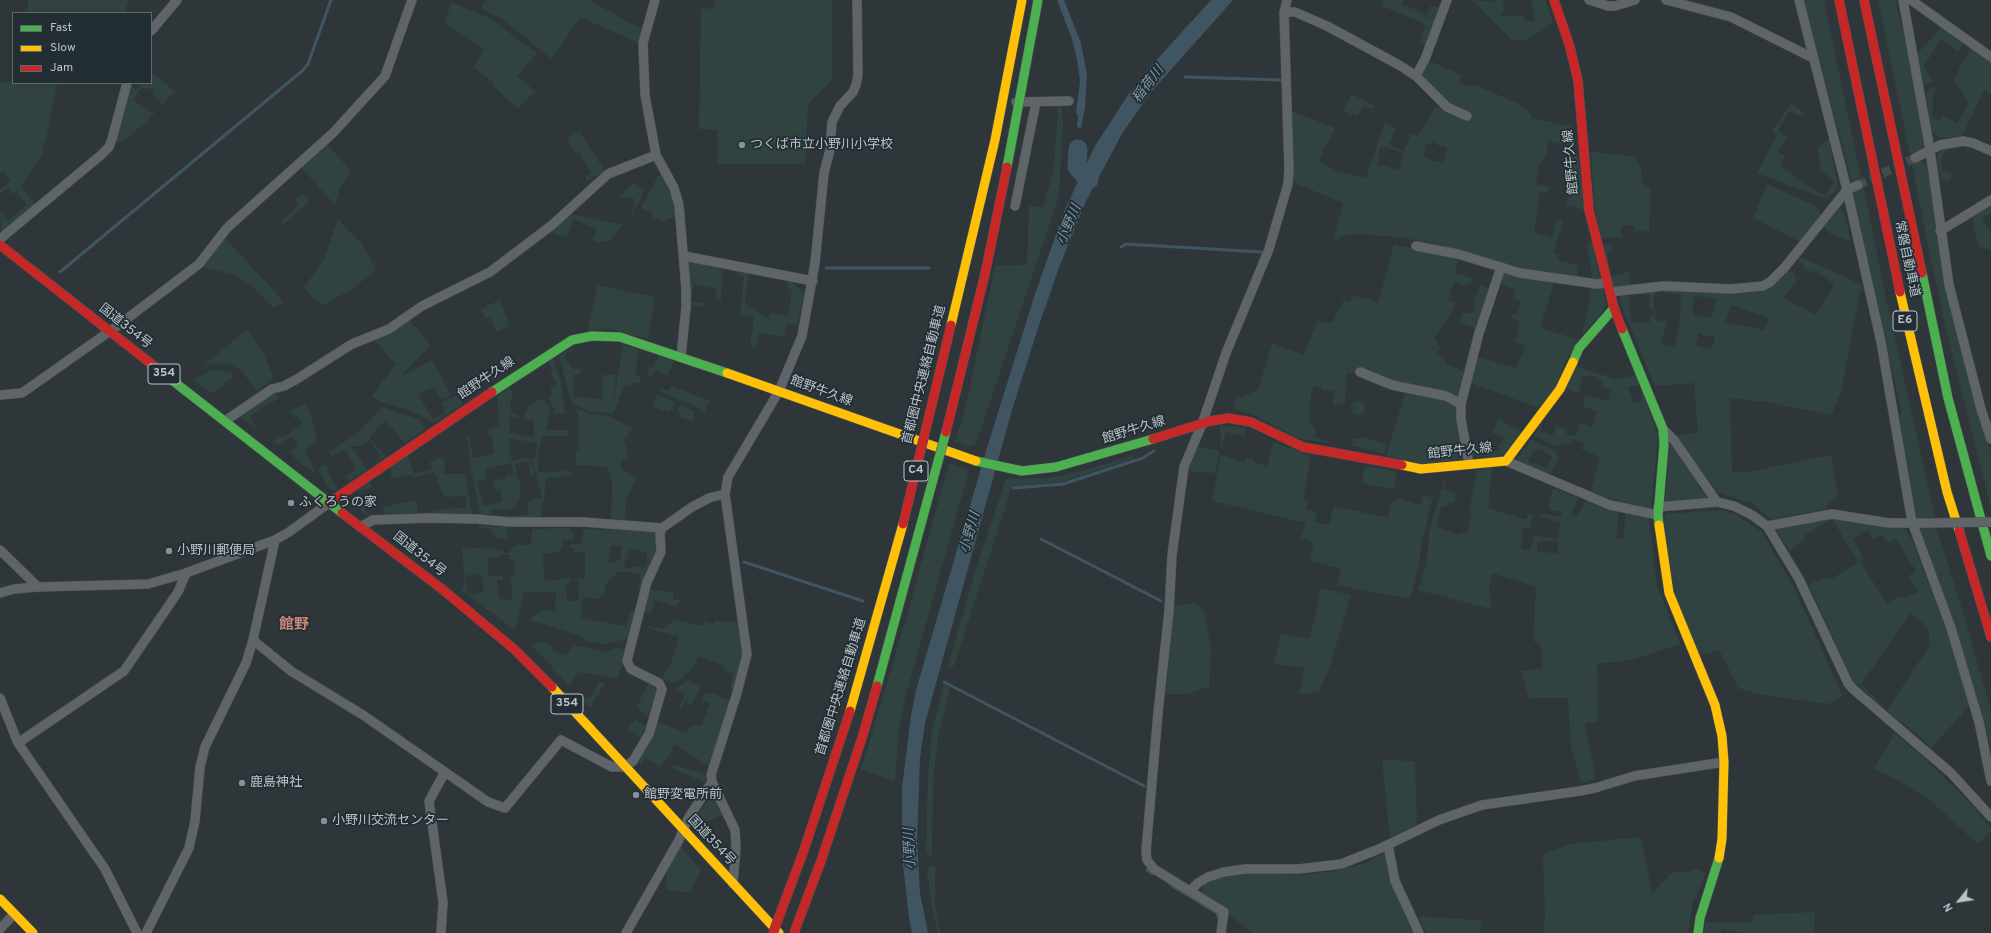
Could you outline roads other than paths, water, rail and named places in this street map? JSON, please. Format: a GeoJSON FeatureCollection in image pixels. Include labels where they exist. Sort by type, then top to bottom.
{"type":"FeatureCollection","features":[{"type":"Feature","properties":{"kind":"main road","name":"首都圏中央連絡自動車道"},"geometry":{"type":"LineString","coordinates":[[773,933],[804,850],[847,722],[897,549],[995,140],[1022,0]]}},
{"type":"Feature","properties":{"kind":"main road","name":"C4"},"geometry":{"type":"LineString","coordinates":[[794,933],[821,861],[862,738],[897,617],[935,475],[985,274],[1012,145],[1038,0]]}},
{"type":"Feature","properties":{"kind":"main road","name":"館野牛久線"},"geometry":{"type":"LineString","coordinates":[[328,503],[448,421],[572,340],[592,336],[620,337],[779,391],[980,463],[1022,471],[1056,467],[1133,446],[1220,418],[1236,418],[1250,422],[1302,446],[1421,469],[1506,461],[1560,389],[1579,348],[1614,308],[1589,210],[1578,81],[1570,47],[1554,0]]}},
{"type":"Feature","properties":{"kind":"main road","name":"常磐自動車道"},"geometry":{"type":"LineString","coordinates":[[1839,0],[1902,304],[1923,395],[1947,492],[1991,637]]}},
{"type":"Feature","properties":{"kind":"main road","name":"常磐自動車道"},"geometry":{"type":"LineString","coordinates":[[1864,0],[1948,398],[1991,556]]}},
{"type":"Feature","properties":{"kind":"main road","name":"国道354号"},"geometry":{"type":"LineString","coordinates":[[0,245],[328,503],[442,590],[521,656],[779,933]]}},
{"type":"Feature","properties":{"kind":"main road"},"geometry":{"type":"LineString","coordinates":[[1614,308],[1663,429],[1664,445],[1658,511],[1668,593],[1715,705],[1722,736],[1724,762],[1722,839],[1719,858],[1700,918],[1698,933]]}},
{"type":"Feature","properties":{"kind":"main road"},"geometry":{"type":"LineString","coordinates":[[0,899],[33,933]]}},
{"type":"Feature","properties":{"kind":"street"},"geometry":{"type":"LineString","coordinates":[[152,30],[177,0]]}},
{"type":"Feature","properties":{"kind":"street"},"geometry":{"type":"LineString","coordinates":[[0,395],[22,393],[109,332],[199,264],[227,228],[333,133],[385,76],[412,0]]}},
{"type":"Feature","properties":{"kind":"street"},"geometry":{"type":"LineString","coordinates":[[655,0],[643,43],[646,95],[656,155],[674,188],[677,200],[684,256],[686,307],[681,357]]}},
{"type":"Feature","properties":{"kind":"street"},"geometry":{"type":"LineString","coordinates":[[733,884],[736,847],[735,830],[712,782],[711,774],[737,693],[747,654],[725,494],[728,477],[779,391],[802,336],[813,280],[824,173],[830,150],[832,122],[840,106],[853,92],[858,75],[857,0]]}},
{"type":"Feature","properties":{"kind":"street"},"geometry":{"type":"LineString","coordinates":[[1221,933],[1224,912],[1154,869],[1149,865],[1146,856],[1158,713],[1169,610],[1172,555],[1184,467],[1202,424],[1226,353],[1269,249],[1288,184],[1289,169],[1284,12],[1287,0]]}},
{"type":"Feature","properties":{"kind":"street"},"geometry":{"type":"LineString","coordinates":[[1416,76],[1428,52],[1447,0]]}},
{"type":"Feature","properties":{"kind":"street"},"geometry":{"type":"LineString","coordinates":[[1589,0],[1608,6],[1615,6],[1635,0]]}},
{"type":"Feature","properties":{"kind":"street"},"geometry":{"type":"LineString","coordinates":[[1666,0],[1731,17],[1813,58]]}},
{"type":"Feature","properties":{"kind":"street"},"geometry":{"type":"LineString","coordinates":[[1799,0],[1846,190],[1881,342],[1912,522],[1957,648],[1979,722],[1991,781]]}},
{"type":"Feature","properties":{"kind":"street"},"geometry":{"type":"LineString","coordinates":[[1903,0],[1930,150],[1948,284],[1981,409],[1991,439]]}},
{"type":"Feature","properties":{"kind":"street"},"geometry":{"type":"LineString","coordinates":[[1911,0],[1991,56]]}},
{"type":"Feature","properties":{"kind":"street"},"geometry":{"type":"LineString","coordinates":[[1284,12],[1295,12],[1327,26],[1416,76],[1447,107],[1468,116]]}},
{"type":"Feature","properties":{"kind":"street"},"geometry":{"type":"LineString","coordinates":[[0,239],[109,147],[127,84]]}},
{"type":"Feature","properties":{"kind":"street"},"geometry":{"type":"LineString","coordinates":[[1008,103],[1069,101]]}},
{"type":"Feature","properties":{"kind":"street"},"geometry":{"type":"LineString","coordinates":[[1015,206],[1036,102]]}},
{"type":"Feature","properties":{"kind":"street"},"geometry":{"type":"LineString","coordinates":[[1915,158],[1950,142],[1963,141],[1973,143],[1991,152]]}},
{"type":"Feature","properties":{"kind":"street"},"geometry":{"type":"LineString","coordinates":[[225,421],[272,389],[284,386],[297,379],[352,344],[390,329],[422,306],[490,272],[552,225],[608,174],[656,155]]}},
{"type":"Feature","properties":{"kind":"street"},"geometry":{"type":"LineString","coordinates":[[1610,292],[1664,286],[1731,289],[1764,286],[1785,267],[1846,190],[1858,185]]}},
{"type":"Feature","properties":{"kind":"street"},"geometry":{"type":"LineString","coordinates":[[1940,231],[1991,200]]}},
{"type":"Feature","properties":{"kind":"street"},"geometry":{"type":"LineString","coordinates":[[1416,246],[1458,254],[1520,273],[1597,284],[1607,283]]}},
{"type":"Feature","properties":{"kind":"street"},"geometry":{"type":"LineString","coordinates":[[684,256],[813,280]]}},
{"type":"Feature","properties":{"kind":"street"},"geometry":{"type":"LineString","coordinates":[[1469,464],[1461,419],[1461,404],[1479,333],[1501,266]]}},
{"type":"Feature","properties":{"kind":"street"},"geometry":{"type":"LineString","coordinates":[[1360,372],[1392,385],[1446,396],[1461,404]]}},
{"type":"Feature","properties":{"kind":"street"},"geometry":{"type":"LineString","coordinates":[[1663,429],[1678,445],[1717,502]]}},
{"type":"Feature","properties":{"kind":"street"},"geometry":{"type":"LineString","coordinates":[[1506,461],[1610,505],[1658,511],[1717,502],[1734,506],[1752,515],[1767,526],[1799,579],[1848,683],[1853,689],[1951,773],[1991,817]]}},
{"type":"Feature","properties":{"kind":"street"},"geometry":{"type":"LineString","coordinates":[[253,640],[291,670],[363,715],[488,802],[505,808],[560,740],[612,767],[624,767],[633,761],[648,734],[662,689],[659,683],[631,669],[627,661],[647,582],[661,552],[660,534],[662,528],[692,507],[709,498],[725,494]]}},
{"type":"Feature","properties":{"kind":"street"},"geometry":{"type":"LineString","coordinates":[[0,593],[14,589],[38,587],[148,584],[186,573],[274,540],[290,532],[328,503]]}},
{"type":"Feature","properties":{"kind":"street"},"geometry":{"type":"LineString","coordinates":[[1767,526],[1832,514],[1889,523],[1991,522]]}},
{"type":"Feature","properties":{"kind":"street"},"geometry":{"type":"LineString","coordinates":[[360,527],[372,520],[428,518],[477,519],[510,522],[583,522],[662,528]]}},
{"type":"Feature","properties":{"kind":"street"},"geometry":{"type":"LineString","coordinates":[[146,933],[189,848],[195,821],[200,766],[205,747],[246,663],[253,640],[274,540]]}},
{"type":"Feature","properties":{"kind":"street"},"geometry":{"type":"LineString","coordinates":[[0,550],[38,587]]}},
{"type":"Feature","properties":{"kind":"street"},"geometry":{"type":"LineString","coordinates":[[18,743],[124,671],[178,592],[186,573]]}},
{"type":"Feature","properties":{"kind":"street"},"geometry":{"type":"LineString","coordinates":[[0,698],[18,743],[105,869],[137,933]]}},
{"type":"Feature","properties":{"kind":"street"},"geometry":{"type":"LineString","coordinates":[[1190,891],[1198,883],[1208,877],[1224,872],[1245,869],[1321,868],[1358,859],[1439,820],[1482,805],[1588,790],[1634,776],[1724,762]]}},
{"type":"Feature","properties":{"kind":"street"},"geometry":{"type":"LineString","coordinates":[[441,933],[443,902],[429,801],[445,772]]}},
{"type":"Feature","properties":{"kind":"street"},"geometry":{"type":"LineString","coordinates":[[626,933],[679,840],[683,830],[712,782]]}},
{"type":"Feature","properties":{"kind":"street"},"geometry":{"type":"LineString","coordinates":[[1388,845],[1395,881],[1419,933]]}},
{"type":"Feature","properties":{"kind":"street"},"geometry":{"type":"LineString","coordinates":[[0,929],[14,914]]}},
{"type":"Feature","properties":{"kind":"water"},"geometry":{"type":"Polygon","coordinates":[[[1057,0],[1064,0],[1081,43],[1087,75],[1085,108],[1081,128],[1077,127],[1078,116],[1076,112],[1080,82],[1077,59],[1072,39],[1057,0]]]}},
{"type":"Feature","properties":{"kind":"water","name":"稲荷川"},"geometry":{"type":"Polygon","coordinates":[[[1211,0],[1233,0],[1152,91],[1123,132],[1086,201],[1060,265],[1039,325],[1012,410],[925,723],[920,758],[917,841],[920,893],[928,933],[912,933],[902,855],[902,788],[911,715],[916,690],[986,451],[1035,294],[1065,209],[1095,146],[1128,95],[1152,65],[1211,0]]]}},
{"type":"Feature","properties":{"kind":"waterway"},"geometry":{"type":"LineString","coordinates":[[60,272],[302,71],[308,64],[331,0]]}},
{"type":"Feature","properties":{"kind":"waterway"},"geometry":{"type":"LineString","coordinates":[[1185,77],[1281,80]]}},
{"type":"Feature","properties":{"kind":"waterway","name":"小野川"},"geometry":{"type":"LineString","coordinates":[[1078,149],[1077,167],[1089,180]]}},
{"type":"Feature","properties":{"kind":"waterway"},"geometry":{"type":"LineString","coordinates":[[1121,247],[1126,244],[1261,252]]}},
{"type":"Feature","properties":{"kind":"waterway"},"geometry":{"type":"LineString","coordinates":[[826,268],[929,268]]}},
{"type":"Feature","properties":{"kind":"waterway"},"geometry":{"type":"LineString","coordinates":[[1013,488],[1063,484],[1143,458],[1154,451]]}},
{"type":"Feature","properties":{"kind":"waterway"},"geometry":{"type":"LineString","coordinates":[[1041,539],[1161,601]]}},
{"type":"Feature","properties":{"kind":"waterway"},"geometry":{"type":"LineString","coordinates":[[744,562],[863,601]]}},
{"type":"Feature","properties":{"kind":"waterway"},"geometry":{"type":"LineString","coordinates":[[944,682],[1144,786]]}},
{"type":"Feature","properties":{"kind":"waterway"},"geometry":{"type":"LineString","coordinates":[[1147,870],[1153,874]]}},
{"type":"Feature","properties":{"kind":"waterway"},"geometry":{"type":"LineString","coordinates":[[1171,885],[1217,913],[1219,919]]}},
{"type":"Feature","properties":{"kind":"tunnel"},"geometry":{"type":"LineString","coordinates":[[1858,185],[1915,158]]}},
{"type":"Feature","properties":{"kind":"place","name":"つくば市立小野川小学校"},"geometry":{"type":"Point","coordinates":[742,145]}},
{"type":"Feature","properties":{"kind":"place","name":"ふくろうの家"},"geometry":{"type":"Point","coordinates":[291,503]}},
{"type":"Feature","properties":{"kind":"place","name":"小野川郵便局"},"geometry":{"type":"Point","coordinates":[169,551]}},
{"type":"Feature","properties":{"kind":"place","name":"鹿島神社"},"geometry":{"type":"Point","coordinates":[242,783]}},
{"type":"Feature","properties":{"kind":"place","name":"館野変電所前"},"geometry":{"type":"Point","coordinates":[636,795]}},
{"type":"Feature","properties":{"kind":"place","name":"小野川交流センター"},"geometry":{"type":"Point","coordinates":[324,821]}},
{"type":"Feature","properties":{"kind":"district","name":"館野"},"geometry":{"type":"Point","coordinates":[294,626]}}]}
